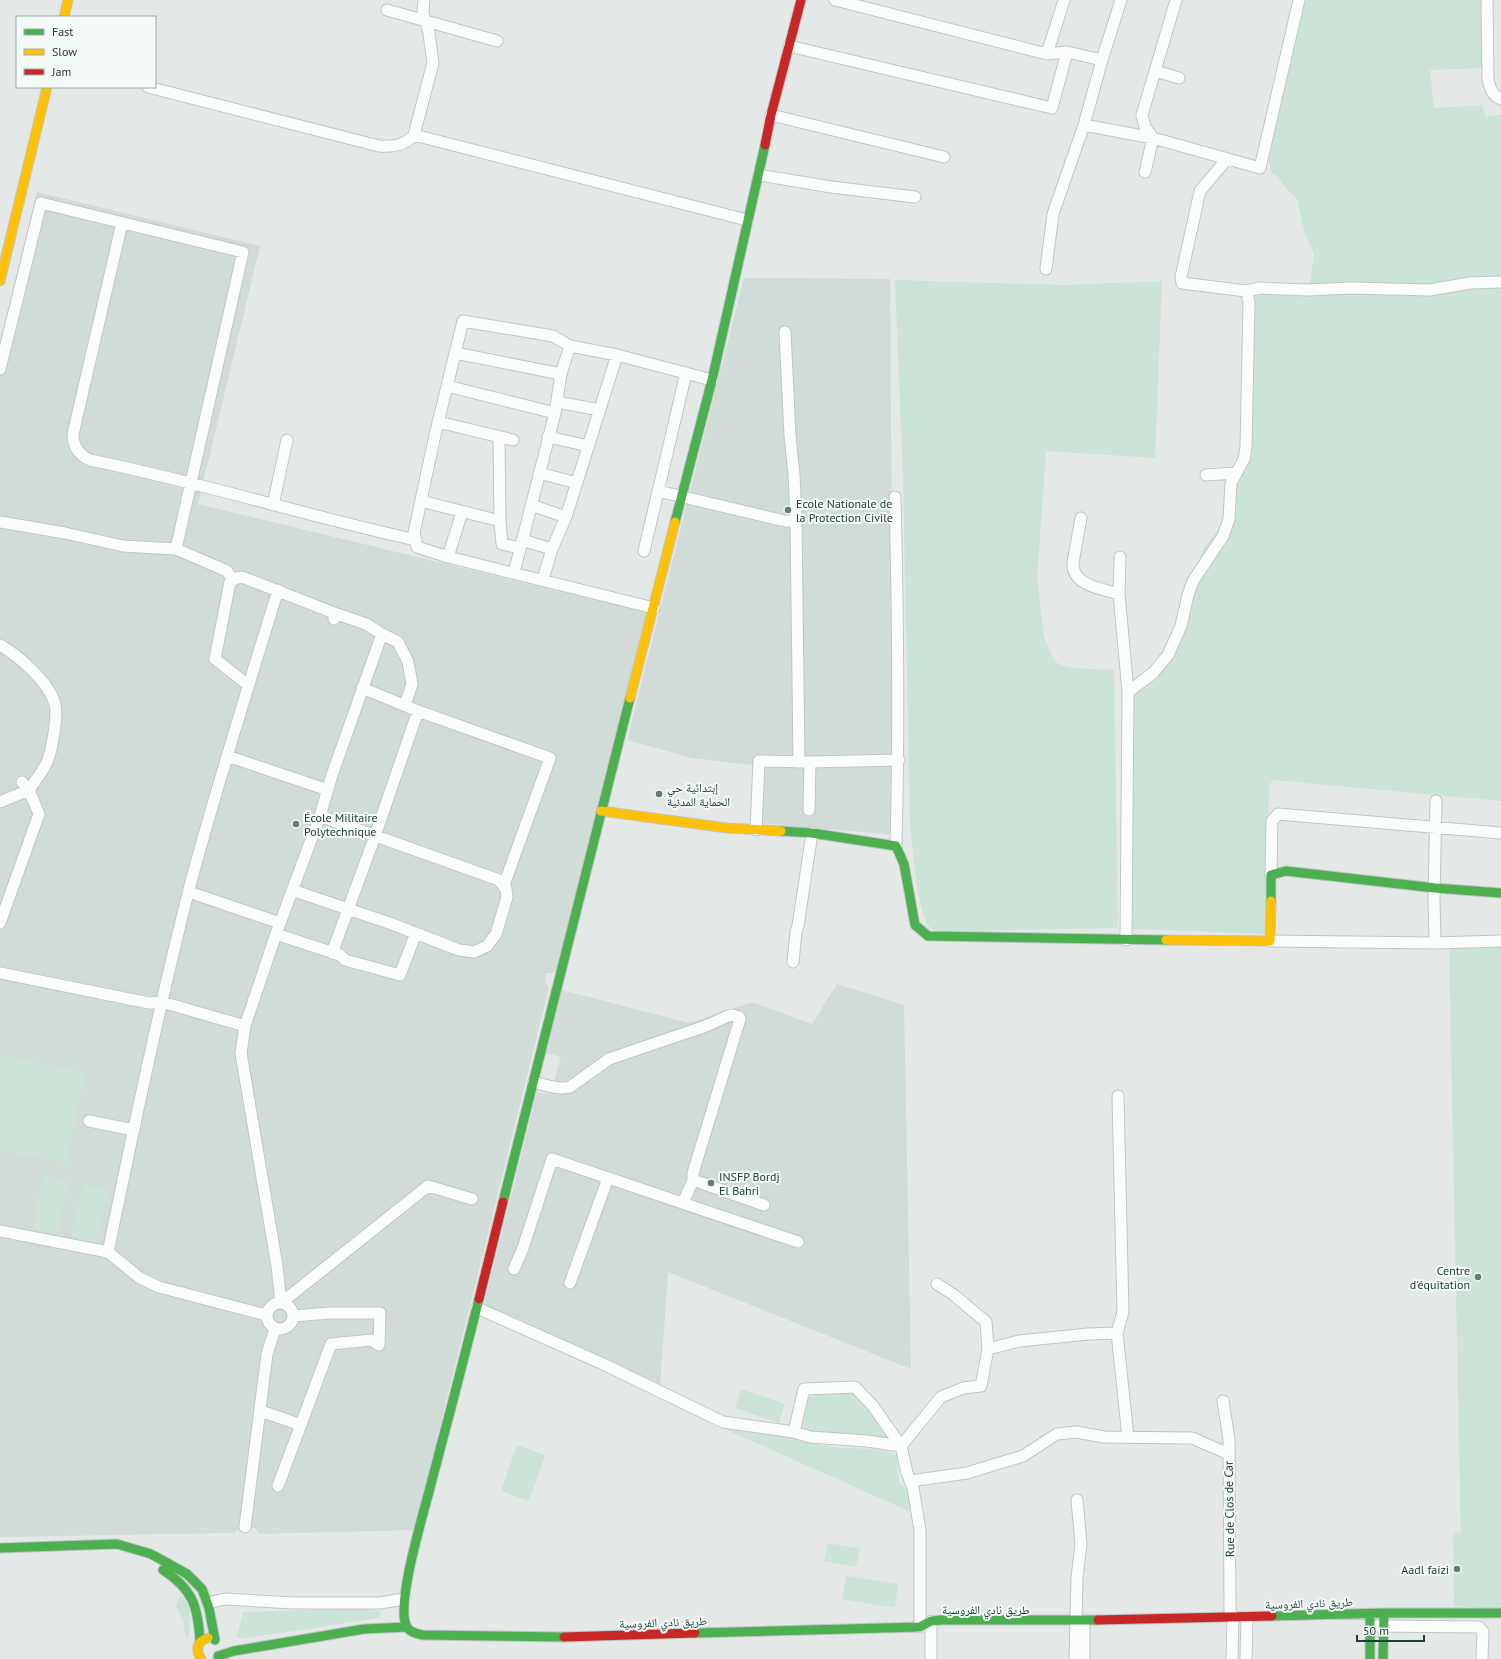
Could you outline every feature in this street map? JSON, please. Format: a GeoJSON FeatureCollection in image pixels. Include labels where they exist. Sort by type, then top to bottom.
{"type":"FeatureCollection","features":[{"type":"Feature","properties":{"kind":"main road"},"geometry":{"type":"LineString","coordinates":[[64,16],[68,0]]}},
{"type":"Feature","properties":{"kind":"main road"},"geometry":{"type":"LineString","coordinates":[[0,1548],[92,1546],[107,1544],[128,1546],[149,1554],[187,1574],[201,1588],[208,1603],[217,1643],[217,1658],[234,1651],[364,1630],[406,1627],[404,1618],[404,1600],[416,1538],[477,1308],[601,811],[712,380],[747,220],[759,176],[771,115],[801,0]]}},
{"type":"Feature","properties":{"kind":"main road"},"geometry":{"type":"LineString","coordinates":[[0,281],[47,88]]}},
{"type":"Feature","properties":{"kind":"main road"},"geometry":{"type":"LineString","coordinates":[[601,811],[727,828],[812,833],[896,846],[904,864],[915,925],[928,936],[1270,941],[1271,880],[1292,880],[1434,892],[1501,902]]}},
{"type":"Feature","properties":{"kind":"main road"},"geometry":{"type":"LineString","coordinates":[[1434,892],[1501,893]]}},
{"type":"Feature","properties":{"kind":"main road"},"geometry":{"type":"LineString","coordinates":[[92,1546],[102,1550],[126,1552],[138,1556],[177,1579],[192,1596],[196,1605],[200,1641],[197,1648],[199,1658]]}},
{"type":"Feature","properties":{"kind":"main road"},"geometry":{"type":"LineString","coordinates":[[1383,1659],[1384,1613]]}},
{"type":"Feature","properties":{"kind":"main road","name":"طريق نادي الفروسية"},"geometry":{"type":"LineString","coordinates":[[406,1627],[415,1634],[423,1635],[560,1637],[920,1627],[931,1621],[1080,1621],[1384,1613],[1501,1613]]}},
{"type":"Feature","properties":{"kind":"main road"},"geometry":{"type":"LineString","coordinates":[[1370,1614],[1370,1659]]}},
{"type":"Feature","properties":{"kind":"main road"},"geometry":{"type":"LineString","coordinates":[[200,1641],[207,1638],[234,1651]]}},
{"type":"Feature","properties":{"kind":"street"},"geometry":{"type":"LineString","coordinates":[[152,88],[379,146],[395,146],[405,143],[414,135],[433,63],[429,33],[422,8],[424,0]]}},
{"type":"Feature","properties":{"kind":"street"},"geometry":{"type":"LineString","coordinates":[[835,0],[1048,54],[1067,52],[1102,60]]}},
{"type":"Feature","properties":{"kind":"street"},"geometry":{"type":"LineString","coordinates":[[1048,54],[1064,0]]}},
{"type":"Feature","properties":{"kind":"street"},"geometry":{"type":"LineString","coordinates":[[1046,269],[1053,214],[1084,125],[1121,0]]}},
{"type":"Feature","properties":{"kind":"street"},"geometry":{"type":"LineString","coordinates":[[1145,172],[1152,138],[1145,127],[1142,115],[1176,0]]}},
{"type":"Feature","properties":{"kind":"street"},"geometry":{"type":"LineString","coordinates":[[1084,125],[1152,138],[1260,168],[1299,0]]}},
{"type":"Feature","properties":{"kind":"street"},"geometry":{"type":"LineString","coordinates":[[1487,0],[1488,80],[1490,90],[1496,97],[1501,99]]}},
{"type":"Feature","properties":{"kind":"street"},"geometry":{"type":"LineString","coordinates":[[387,10],[498,41]]}},
{"type":"Feature","properties":{"kind":"street"},"geometry":{"type":"LineString","coordinates":[[789,46],[1052,108],[1067,52]]}},
{"type":"Feature","properties":{"kind":"street"},"geometry":{"type":"LineString","coordinates":[[1155,71],[1179,78]]}},
{"type":"Feature","properties":{"kind":"street"},"geometry":{"type":"LineString","coordinates":[[771,115],[944,157]]}},
{"type":"Feature","properties":{"kind":"street"},"geometry":{"type":"LineString","coordinates":[[414,135],[747,220]]}},
{"type":"Feature","properties":{"kind":"street"},"geometry":{"type":"LineString","coordinates":[[1227,159],[1200,191],[1181,277],[1182,283],[1246,291],[1260,288],[1307,290],[1351,288],[1430,290],[1470,283],[1501,282]]}},
{"type":"Feature","properties":{"kind":"street"},"geometry":{"type":"LineString","coordinates":[[759,176],[831,187],[915,197]]}},
{"type":"Feature","properties":{"kind":"street"},"geometry":{"type":"LineString","coordinates":[[0,369],[41,203],[243,252],[176,549]]}},
{"type":"Feature","properties":{"kind":"street"},"geometry":{"type":"LineString","coordinates":[[122,223],[74,429],[74,444],[78,452],[90,460],[192,483],[360,528],[416,540]]}},
{"type":"Feature","properties":{"kind":"street"},"geometry":{"type":"LineString","coordinates":[[1128,692],[1153,673],[1168,655],[1181,626],[1188,595],[1193,581],[1223,536],[1229,518],[1231,483],[1244,459],[1246,447],[1249,302],[1246,291]]}},
{"type":"Feature","properties":{"kind":"street"},"geometry":{"type":"LineString","coordinates":[[654,608],[543,579],[448,557],[417,547],[414,533],[438,422],[463,321],[553,336],[570,346],[617,355],[712,380]]}},
{"type":"Feature","properties":{"kind":"street"},"geometry":{"type":"LineString","coordinates":[[785,332],[790,435],[794,475],[804,762],[809,810]]}},
{"type":"Feature","properties":{"kind":"street"},"geometry":{"type":"LineString","coordinates":[[514,573],[556,407],[561,374],[570,346]]}},
{"type":"Feature","properties":{"kind":"street"},"geometry":{"type":"LineString","coordinates":[[455,353],[561,374]]}},
{"type":"Feature","properties":{"kind":"street"},"geometry":{"type":"LineString","coordinates":[[543,579],[552,549],[566,517],[617,355]]}},
{"type":"Feature","properties":{"kind":"street"},"geometry":{"type":"LineString","coordinates":[[644,551],[686,373]]}},
{"type":"Feature","properties":{"kind":"street"},"geometry":{"type":"LineString","coordinates":[[447,386],[556,407],[600,410]]}},
{"type":"Feature","properties":{"kind":"street"},"geometry":{"type":"LineString","coordinates":[[438,422],[513,440]]}},
{"type":"Feature","properties":{"kind":"street"},"geometry":{"type":"LineString","coordinates":[[499,437],[500,521],[502,544],[521,544],[552,549]]}},
{"type":"Feature","properties":{"kind":"street"},"geometry":{"type":"LineString","coordinates":[[548,437],[589,446]]}},
{"type":"Feature","properties":{"kind":"street"},"geometry":{"type":"LineString","coordinates":[[273,505],[287,440]]}},
{"type":"Feature","properties":{"kind":"street"},"geometry":{"type":"LineString","coordinates":[[539,473],[577,483]]}},
{"type":"Feature","properties":{"kind":"street"},"geometry":{"type":"LineString","coordinates":[[1206,475],[1236,473]]}},
{"type":"Feature","properties":{"kind":"street"},"geometry":{"type":"LineString","coordinates":[[658,491],[784,521],[796,521]]}},
{"type":"Feature","properties":{"kind":"street"},"geometry":{"type":"LineString","coordinates":[[895,497],[898,629],[898,760],[896,846]]}},
{"type":"Feature","properties":{"kind":"street"},"geometry":{"type":"LineString","coordinates":[[421,501],[500,521]]}},
{"type":"Feature","properties":{"kind":"street"},"geometry":{"type":"LineString","coordinates":[[531,505],[566,517]]}},
{"type":"Feature","properties":{"kind":"street"},"geometry":{"type":"LineString","coordinates":[[448,557],[462,512]]}},
{"type":"Feature","properties":{"kind":"street"},"geometry":{"type":"LineString","coordinates":[[1081,518],[1073,570],[1080,581],[1119,594]]}},
{"type":"Feature","properties":{"kind":"street"},"geometry":{"type":"LineString","coordinates":[[0,522],[65,533],[123,546],[176,549],[227,571],[231,577],[215,659],[248,685]]}},
{"type":"Feature","properties":{"kind":"street"},"geometry":{"type":"LineString","coordinates":[[1120,557],[1119,594],[1128,692],[1126,940]]}},
{"type":"Feature","properties":{"kind":"street"},"geometry":{"type":"LineString","coordinates":[[230,582],[242,577],[278,590],[336,616],[366,624],[398,642],[408,662],[412,684],[405,705]]}},
{"type":"Feature","properties":{"kind":"street"},"geometry":{"type":"LineString","coordinates":[[108,1252],[162,1002],[189,892],[227,756],[278,590]]}},
{"type":"Feature","properties":{"kind":"street"},"geometry":{"type":"LineString","coordinates":[[281,1303],[277,1266],[241,1053],[245,1026],[278,929],[320,816],[362,688],[382,634]]}},
{"type":"Feature","properties":{"kind":"street"},"geometry":{"type":"LineString","coordinates":[[0,645],[29,667],[48,688],[56,705],[51,750],[46,763],[26,786],[0,802]]}},
{"type":"Feature","properties":{"kind":"street"},"geometry":{"type":"LineString","coordinates":[[362,688],[418,711],[550,758],[504,885]]}},
{"type":"Feature","properties":{"kind":"street"},"geometry":{"type":"LineString","coordinates":[[332,953],[375,836],[418,711]]}},
{"type":"Feature","properties":{"kind":"street"},"geometry":{"type":"LineString","coordinates":[[227,756],[328,790]]}},
{"type":"Feature","properties":{"kind":"street"},"geometry":{"type":"LineString","coordinates":[[756,830],[759,761],[804,762],[898,760]]}},
{"type":"Feature","properties":{"kind":"street"},"geometry":{"type":"LineString","coordinates":[[0,923],[40,814],[26,786]]}},
{"type":"Feature","properties":{"kind":"street"},"geometry":{"type":"LineString","coordinates":[[1435,943],[1434,892],[1436,801]]}},
{"type":"Feature","properties":{"kind":"street"},"geometry":{"type":"LineString","coordinates":[[1271,880],[1272,821],[1278,814],[1501,834]]}},
{"type":"Feature","properties":{"kind":"street"},"geometry":{"type":"LineString","coordinates":[[292,890],[349,909],[466,952],[481,950],[487,946],[496,934],[507,901],[507,893],[504,885],[499,880],[492,876],[320,816]]}},
{"type":"Feature","properties":{"kind":"street"},"geometry":{"type":"LineString","coordinates":[[793,962],[796,932],[812,833]]}},
{"type":"Feature","properties":{"kind":"street"},"geometry":{"type":"LineString","coordinates":[[189,892],[332,953],[340,955],[344,960],[399,977],[416,933]]}},
{"type":"Feature","properties":{"kind":"street"},"geometry":{"type":"LineString","coordinates":[[1270,941],[1435,943],[1501,941]]}},
{"type":"Feature","properties":{"kind":"street"},"geometry":{"type":"LineString","coordinates":[[0,973],[149,1004],[162,1002],[245,1026]]}},
{"type":"Feature","properties":{"kind":"street"},"geometry":{"type":"LineString","coordinates":[[534,1082],[559,1087],[570,1087],[609,1059],[728,1016],[733,1015],[739,1017],[740,1019],[693,1174],[693,1180],[683,1203]]}},
{"type":"Feature","properties":{"kind":"street"},"geometry":{"type":"LineString","coordinates":[[1118,1096],[1123,1312],[1117,1333],[1128,1438]]}},
{"type":"Feature","properties":{"kind":"street"},"geometry":{"type":"LineString","coordinates":[[89,1121],[134,1130]]}},
{"type":"Feature","properties":{"kind":"street"},"geometry":{"type":"LineString","coordinates":[[514,1269],[523,1248],[552,1159],[798,1242]]}},
{"type":"Feature","properties":{"kind":"street"},"geometry":{"type":"LineString","coordinates":[[570,1283],[608,1178]]}},
{"type":"Feature","properties":{"kind":"street"},"geometry":{"type":"LineString","coordinates":[[693,1180],[764,1205]]}},
{"type":"Feature","properties":{"kind":"street"},"geometry":{"type":"LineString","coordinates":[[281,1303],[290,1308],[293,1316],[292,1321],[287,1328],[279,1330],[275,1329],[268,1323],[266,1315],[271,1306],[281,1303],[428,1186],[472,1199]]}},
{"type":"Feature","properties":{"kind":"street"},"geometry":{"type":"LineString","coordinates":[[0,1231],[108,1252],[140,1278],[159,1287],[266,1315]]}},
{"type":"Feature","properties":{"kind":"street"},"geometry":{"type":"LineString","coordinates":[[901,1446],[941,1397],[963,1388],[981,1386],[988,1349],[986,1322],[954,1295],[937,1284]]}},
{"type":"Feature","properties":{"kind":"street"},"geometry":{"type":"LineString","coordinates":[[477,1308],[601,1363],[723,1422],[794,1432],[810,1437],[901,1446]]}},
{"type":"Feature","properties":{"kind":"street"},"geometry":{"type":"LineString","coordinates":[[278,1486],[331,1344],[372,1340],[379,1344],[380,1313],[330,1313],[293,1316]]}},
{"type":"Feature","properties":{"kind":"street"},"geometry":{"type":"LineString","coordinates":[[245,1527],[267,1354],[275,1329]]}},
{"type":"Feature","properties":{"kind":"street"},"geometry":{"type":"LineString","coordinates":[[988,1349],[1019,1341],[1088,1334],[1117,1333]]}},
{"type":"Feature","properties":{"kind":"street"},"geometry":{"type":"LineString","coordinates":[[794,1432],[804,1389],[855,1387],[873,1406],[901,1446],[916,1506],[920,1530],[920,1627]]}},
{"type":"Feature","properties":{"kind":"street","name":"Rue de Clos de Car"},"geometry":{"type":"LineString","coordinates":[[1223,1401],[1229,1439],[1230,1611],[1233,1617],[1232,1659]]}},
{"type":"Feature","properties":{"kind":"street"},"geometry":{"type":"LineString","coordinates":[[260,1411],[301,1425]]}},
{"type":"Feature","properties":{"kind":"street"},"geometry":{"type":"LineString","coordinates":[[910,1481],[967,1473],[1023,1456],[1056,1434],[1076,1432],[1104,1437],[1192,1438],[1229,1454]]}},
{"type":"Feature","properties":{"kind":"street"},"geometry":{"type":"LineString","coordinates":[[1077,1500],[1081,1544],[1077,1578],[1084,1659]]}},
{"type":"Feature","properties":{"kind":"street"},"geometry":{"type":"LineString","coordinates":[[208,1603],[225,1599],[294,1603],[380,1603],[404,1600]]}},
{"type":"Feature","properties":{"kind":"street"},"geometry":{"type":"LineString","coordinates":[[1246,1659],[1247,1617]]}},
{"type":"Feature","properties":{"kind":"street"},"geometry":{"type":"LineString","coordinates":[[931,1621],[931,1659]]}},
{"type":"Feature","properties":{"kind":"street"},"geometry":{"type":"LineString","coordinates":[[1075,1659],[1080,1621]]}},
{"type":"Feature","properties":{"kind":"street"},"geometry":{"type":"LineString","coordinates":[[1370,1626],[1479,1627],[1483,1632],[1482,1659]]}},
{"type":"Feature","properties":{"kind":"shaded area","name":"École Militaire Polytechnique"},"geometry":{"type":"Polygon","coordinates":[[[37,192],[260,246],[198,504],[648,613],[555,973],[546,973],[545,982],[549,988],[414,1530],[259,1534],[255,1528],[240,1527],[234,1533],[0,1537],[0,341],[37,192]]]}},
{"type":"Feature","properties":{"kind":"shaded area","name":"Ecole Nationale de la Protection Civile"},"geometry":{"type":"Polygon","coordinates":[[[744,278],[890,279],[894,835],[759,823],[761,766],[692,758],[627,740],[744,278]]]}},
{"type":"Feature","properties":{"kind":"shaded area","name":"INSFP Bordj El Bahri"},"geometry":{"type":"Polygon","coordinates":[[[837,984],[904,1005],[911,1369],[668,1272],[660,1386],[484,1306],[537,1092],[550,1094],[561,1057],[546,1053],[562,990],[689,1023],[752,1002],[812,1024],[837,984]]]}},
{"type":"Feature","properties":{"kind":"green space"},"geometry":{"type":"Polygon","coordinates":[[[1305,0],[1481,0],[1482,68],[1430,70],[1434,108],[1482,105],[1486,116],[1501,115],[1501,801],[1273,780],[1269,785],[1266,934],[1132,929],[1131,693],[1158,674],[1203,549],[1221,526],[1223,511],[1241,468],[1252,299],[1259,291],[1343,293],[1310,283],[1314,254],[1304,231],[1297,199],[1278,177],[1272,173],[1268,160],[1305,0]]]}},
{"type":"Feature","properties":{"kind":"green space"},"geometry":{"type":"Polygon","coordinates":[[[895,280],[1064,285],[1162,281],[1155,458],[1046,451],[1037,578],[1044,637],[1051,654],[1058,664],[1073,668],[1114,670],[1118,928],[936,931],[928,926],[922,910],[917,887],[910,825],[903,478],[895,280]]]}},
{"type":"Feature","properties":{"kind":"green space","name":"Centre d'équitation"},"geometry":{"type":"Polygon","coordinates":[[[1449,944],[1501,945],[1501,1609],[1454,1606],[1453,1533],[1460,1532],[1461,1542],[1449,944]]]}},
{"type":"Feature","properties":{"kind":"green space"},"geometry":{"type":"Polygon","coordinates":[[[0,1055],[85,1072],[66,1163],[0,1150],[0,1055]]]}},
{"type":"Feature","properties":{"kind":"green space"},"geometry":{"type":"Polygon","coordinates":[[[43,1175],[68,1181],[57,1234],[32,1228],[43,1175]]]}},
{"type":"Feature","properties":{"kind":"green space"},"geometry":{"type":"Polygon","coordinates":[[[83,1184],[108,1189],[96,1242],[71,1236],[83,1184]]]}},
{"type":"Feature","properties":{"kind":"green space"},"geometry":{"type":"Polygon","coordinates":[[[741,1389],[785,1404],[779,1423],[735,1408],[741,1389]]]}},
{"type":"Feature","properties":{"kind":"green space"},"geometry":{"type":"Polygon","coordinates":[[[851,1392],[858,1396],[892,1437],[891,1439],[800,1430],[808,1397],[821,1394],[851,1392]]]}},
{"type":"Feature","properties":{"kind":"green space"},"geometry":{"type":"Polygon","coordinates":[[[727,1427],[792,1437],[810,1443],[841,1448],[877,1450],[891,1453],[897,1456],[899,1483],[909,1493],[913,1513],[727,1430],[727,1427]]]}},
{"type":"Feature","properties":{"kind":"green space"},"geometry":{"type":"Polygon","coordinates":[[[517,1445],[545,1455],[529,1501],[501,1491],[517,1445]]]}},
{"type":"Feature","properties":{"kind":"green space"},"geometry":{"type":"Polygon","coordinates":[[[828,1543],[860,1549],[856,1567],[824,1561],[828,1543]]]}},
{"type":"Feature","properties":{"kind":"green space"},"geometry":{"type":"Polygon","coordinates":[[[846,1576],[898,1584],[895,1608],[842,1599],[846,1576]]]}},
{"type":"Feature","properties":{"kind":"green space"},"geometry":{"type":"Polygon","coordinates":[[[180,1595],[187,1603],[189,1608],[189,1636],[186,1638],[183,1620],[176,1606],[180,1595]]]}},
{"type":"Feature","properties":{"kind":"green space"},"geometry":{"type":"Polygon","coordinates":[[[368,1608],[381,1613],[379,1618],[240,1639],[237,1636],[243,1612],[368,1608]]]}},
{"type":"Feature","properties":{"kind":"traffic: fast"},"geometry":{"type":"LineString","coordinates":[[675,522],[712,380],[765,145]]}},
{"type":"Feature","properties":{"kind":"traffic: fast"},"geometry":{"type":"LineString","coordinates":[[503,1202],[630,698]]}},
{"type":"Feature","properties":{"kind":"traffic: fast"},"geometry":{"type":"LineString","coordinates":[[781,831],[812,833],[896,846],[904,864],[915,925],[928,936],[1166,940]]}},
{"type":"Feature","properties":{"kind":"traffic: fast"},"geometry":{"type":"LineString","coordinates":[[1271,901],[1271,875],[1286,871],[1435,888],[1501,893]]}},
{"type":"Feature","properties":{"kind":"traffic: fast"},"geometry":{"type":"LineString","coordinates":[[479,1299],[418,1532],[408,1576],[404,1613],[406,1625],[411,1631],[423,1635],[564,1637]]}},
{"type":"Feature","properties":{"kind":"traffic: fast"},"geometry":{"type":"LineString","coordinates":[[0,1548],[117,1544],[151,1554],[187,1574],[202,1589],[209,1608],[215,1640]]}},
{"type":"Feature","properties":{"kind":"traffic: fast"},"geometry":{"type":"LineString","coordinates":[[163,1570],[181,1584],[192,1600],[198,1618],[200,1641]]}},
{"type":"Feature","properties":{"kind":"traffic: fast"},"geometry":{"type":"LineString","coordinates":[[1272,1616],[1384,1613],[1501,1613]]}},
{"type":"Feature","properties":{"kind":"traffic: fast"},"geometry":{"type":"LineString","coordinates":[[1383,1659],[1384,1613]]}},
{"type":"Feature","properties":{"kind":"traffic: fast"},"geometry":{"type":"LineString","coordinates":[[1370,1614],[1370,1659]]}},
{"type":"Feature","properties":{"kind":"traffic: fast"},"geometry":{"type":"LineString","coordinates":[[695,1633],[920,1627],[931,1621],[942,1620],[1098,1620]]}},
{"type":"Feature","properties":{"kind":"traffic: fast"},"geometry":{"type":"LineString","coordinates":[[218,1656],[234,1651],[364,1629],[406,1627]]}},
{"type":"Feature","properties":{"kind":"traffic: slow"},"geometry":{"type":"LineString","coordinates":[[64,16],[68,0]]}},
{"type":"Feature","properties":{"kind":"traffic: slow"},"geometry":{"type":"LineString","coordinates":[[0,281],[47,88]]}},
{"type":"Feature","properties":{"kind":"traffic: slow"},"geometry":{"type":"LineString","coordinates":[[630,698],[675,522]]}},
{"type":"Feature","properties":{"kind":"traffic: slow"},"geometry":{"type":"LineString","coordinates":[[601,811],[727,828],[781,831]]}},
{"type":"Feature","properties":{"kind":"traffic: slow"},"geometry":{"type":"LineString","coordinates":[[1166,940],[1270,941],[1271,901]]}},
{"type":"Feature","properties":{"kind":"traffic: slow"},"geometry":{"type":"LineString","coordinates":[[201,1659],[198,1652],[198,1646],[201,1641],[208,1638]]}},
{"type":"Feature","properties":{"kind":"traffic: jam"},"geometry":{"type":"LineString","coordinates":[[765,145],[771,115],[801,0]]}},
{"type":"Feature","properties":{"kind":"traffic: jam"},"geometry":{"type":"LineString","coordinates":[[479,1299],[503,1202]]}},
{"type":"Feature","properties":{"kind":"traffic: jam"},"geometry":{"type":"LineString","coordinates":[[1098,1620],[1272,1616]]}},
{"type":"Feature","properties":{"kind":"traffic: jam"},"geometry":{"type":"LineString","coordinates":[[564,1637],[695,1633]]}},
{"type":"Feature","properties":{"kind":"place","name":"Ecole Nationale de la Protection Civile"},"geometry":{"type":"Point","coordinates":[788,510]}},
{"type":"Feature","properties":{"kind":"place","name":"إبتدائية حي الحماية المدنية"},"geometry":{"type":"Point","coordinates":[659,794]}},
{"type":"Feature","properties":{"kind":"place","name":"École Militaire Polytechnique"},"geometry":{"type":"Point","coordinates":[296,824]}},
{"type":"Feature","properties":{"kind":"place","name":"INSFP Bordj El Bahri"},"geometry":{"type":"Point","coordinates":[711,1183]}},
{"type":"Feature","properties":{"kind":"place","name":"Centre d'équitation"},"geometry":{"type":"Point","coordinates":[1478,1277]}},
{"type":"Feature","properties":{"kind":"place","name":"Aadl faizi"},"geometry":{"type":"Point","coordinates":[1457,1569]}}]}
